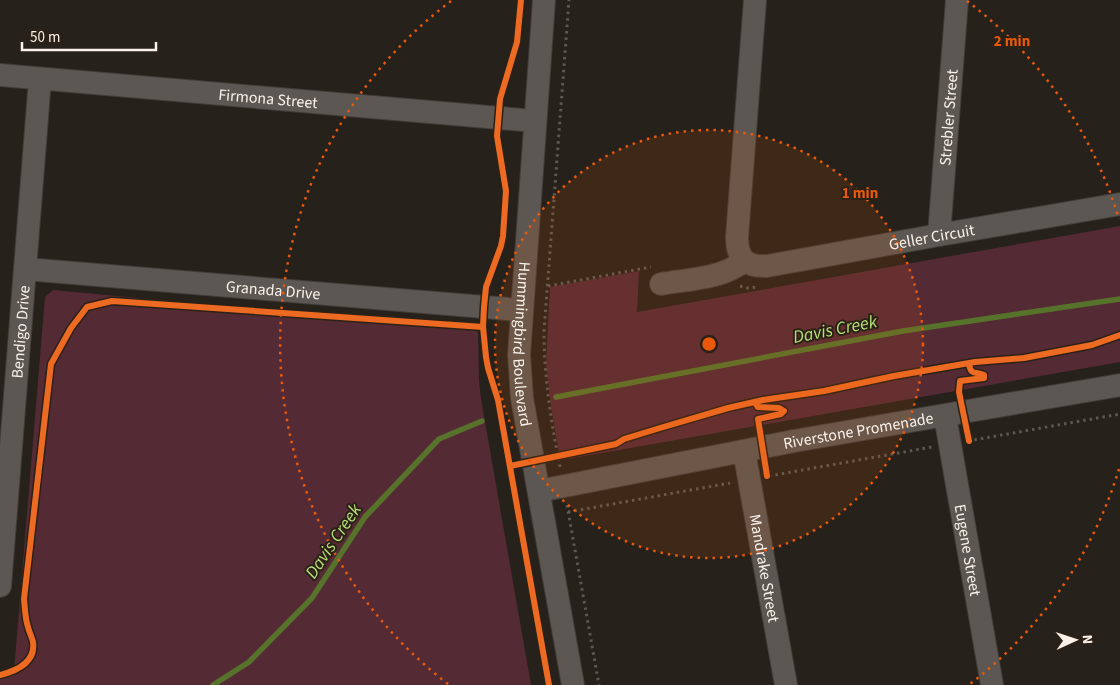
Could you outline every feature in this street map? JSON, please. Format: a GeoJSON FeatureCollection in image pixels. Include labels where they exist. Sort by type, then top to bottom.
{"type":"FeatureCollection","features":[{"type":"Feature","properties":{"kind":"street","name":"Hummingbird Boulevard"},"geometry":{"type":"LineString","coordinates":[[544,0],[519,338],[520,377],[573,685]]}},
{"type":"Feature","properties":{"kind":"street"},"geometry":{"type":"LineString","coordinates":[[661,284],[721,274],[735,268],[744,260],[737,250],[737,237],[755,0]]}},
{"type":"Feature","properties":{"kind":"street","name":"Strebler Street"},"geometry":{"type":"LineString","coordinates":[[939,235],[957,0]]}},
{"type":"Feature","properties":{"kind":"street","name":"Firmona Street"},"geometry":{"type":"LineString","coordinates":[[0,75],[535,121]]}},
{"type":"Feature","properties":{"kind":"street","name":"Bendigo Drive"},"geometry":{"type":"LineString","coordinates":[[0,586],[40,79]]}},
{"type":"Feature","properties":{"kind":"street","name":"Geller Circuit"},"geometry":{"type":"LineString","coordinates":[[744,260],[755,266],[767,266],[1120,204]]}},
{"type":"Feature","properties":{"kind":"street","name":"Granada Drive"},"geometry":{"type":"LineString","coordinates":[[25,269],[521,310]]}},
{"type":"Feature","properties":{"kind":"street","name":"Riverstone Promenade"},"geometry":{"type":"LineString","coordinates":[[539,491],[744,451],[1120,385]]}},
{"type":"Feature","properties":{"kind":"street","name":"Eugene Street"},"geometry":{"type":"LineString","coordinates":[[945,416],[992,685]]}},
{"type":"Feature","properties":{"kind":"street","name":"Mandrake Street"},"geometry":{"type":"LineString","coordinates":[[744,451],[786,685]]}},
{"type":"Feature","properties":{"kind":"path"},"geometry":{"type":"LineString","coordinates":[[570,0],[544,331],[544,358],[550,410],[598,685]]}},
{"type":"Feature","properties":{"kind":"path"},"geometry":{"type":"LineString","coordinates":[[568,512],[1120,414]]}},
{"type":"Feature","properties":{"kind":"shaded area"},"geometry":{"type":"Polygon","coordinates":[[[1120,226],[1120,362],[568,459],[559,453],[546,364],[550,287],[639,271],[637,312],[1120,226]]]}},
{"type":"Feature","properties":{"kind":"shaded area"},"geometry":{"type":"Polygon","coordinates":[[[53,290],[476,330],[478,333],[481,399],[531,685],[0,685],[0,673],[14,671],[45,297],[53,290]]]}},
{"type":"Feature","properties":{"kind":"waterway","name":"Davis Creek"},"geometry":{"type":"LineString","coordinates":[[556,397],[903,331],[1120,299]]}},
{"type":"Feature","properties":{"kind":"waterway","name":"Davis Creek"},"geometry":{"type":"LineString","coordinates":[[213,685],[249,662],[312,598],[365,517],[439,439],[482,421]]}},
{"type":"Feature","properties":{"kind":"cycle path"},"geometry":{"type":"LineString","coordinates":[[521,0],[517,42],[500,99],[497,136],[506,191],[503,236],[486,287],[483,327],[488,368],[498,400],[549,685]]}},
{"type":"Feature","properties":{"kind":"cycle path"},"geometry":{"type":"LineString","coordinates":[[0,675],[24,665],[28,661],[33,649],[33,642],[26,620],[24,599],[51,364],[71,328],[87,307],[112,301],[483,327]]}},
{"type":"Feature","properties":{"kind":"cycle path"},"geometry":{"type":"LineString","coordinates":[[510,466],[616,444],[624,439],[660,428],[763,400],[824,391],[894,376],[975,362],[1024,358],[1092,345],[1120,335]]}},
{"type":"Feature","properties":{"kind":"cycle path"},"geometry":{"type":"LineString","coordinates":[[969,364],[972,372],[984,375],[984,378],[960,381],[959,392],[969,441]]}},
{"type":"Feature","properties":{"kind":"cycle path"},"geometry":{"type":"LineString","coordinates":[[756,404],[758,407],[779,408],[784,411],[781,414],[758,419],[767,476]]}}]}
